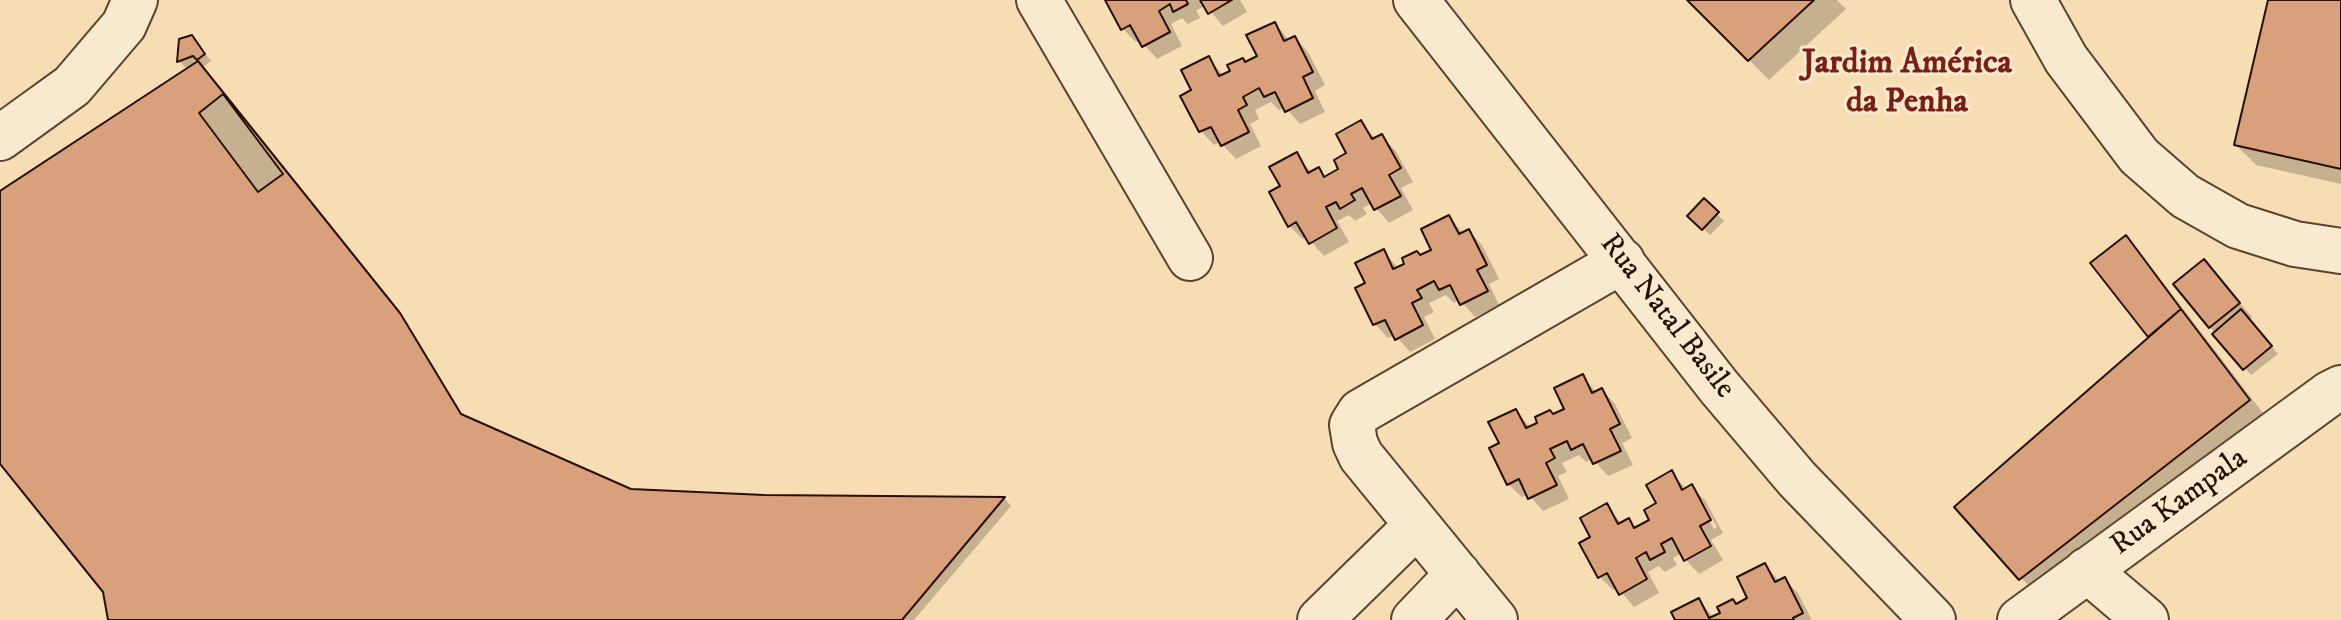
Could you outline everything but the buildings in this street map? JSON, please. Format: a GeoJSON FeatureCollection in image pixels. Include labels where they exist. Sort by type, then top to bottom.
{"type":"FeatureCollection","features":[{"type":"Feature","properties":{"kind":"street"},"geometry":{"type":"LineString","coordinates":[[0,138],[72,86],[124,25],[135,0]]}},
{"type":"Feature","properties":{"kind":"street"},"geometry":{"type":"LineString","coordinates":[[1039,0],[1190,258]]}},
{"type":"Feature","properties":{"kind":"street","name":"Rua Natal Basile"},"geometry":{"type":"LineString","coordinates":[[1416,0],[1719,387],[1797,479],[1933,620]]}},
{"type":"Feature","properties":{"kind":"street"},"geometry":{"type":"LineString","coordinates":[[2033,0],[2066,59],[2139,156],[2185,196],[2238,226],[2295,244],[2341,251]]}},
{"type":"Feature","properties":{"kind":"street"},"geometry":{"type":"LineString","coordinates":[[1495,620],[1361,456],[1352,425],[1360,412],[1622,261]]}},
{"type":"Feature","properties":{"kind":"street","name":"Rua Kampala"},"geometry":{"type":"LineString","coordinates":[[2020,620],[2341,388]]}},
{"type":"Feature","properties":{"kind":"street"},"geometry":{"type":"LineString","coordinates":[[1320,620],[1417,525]]}},
{"type":"Feature","properties":{"kind":"street"},"geometry":{"type":"LineString","coordinates":[[2087,570],[2146,620]]}},
{"type":"Feature","properties":{"kind":"street"},"geometry":{"type":"LineString","coordinates":[[1414,620],[1458,574]]}},
{"type":"Feature","properties":{"kind":"district","name":"Jardim América da Penha"},"geometry":{"type":"Point","coordinates":[1907,84]}}]}
